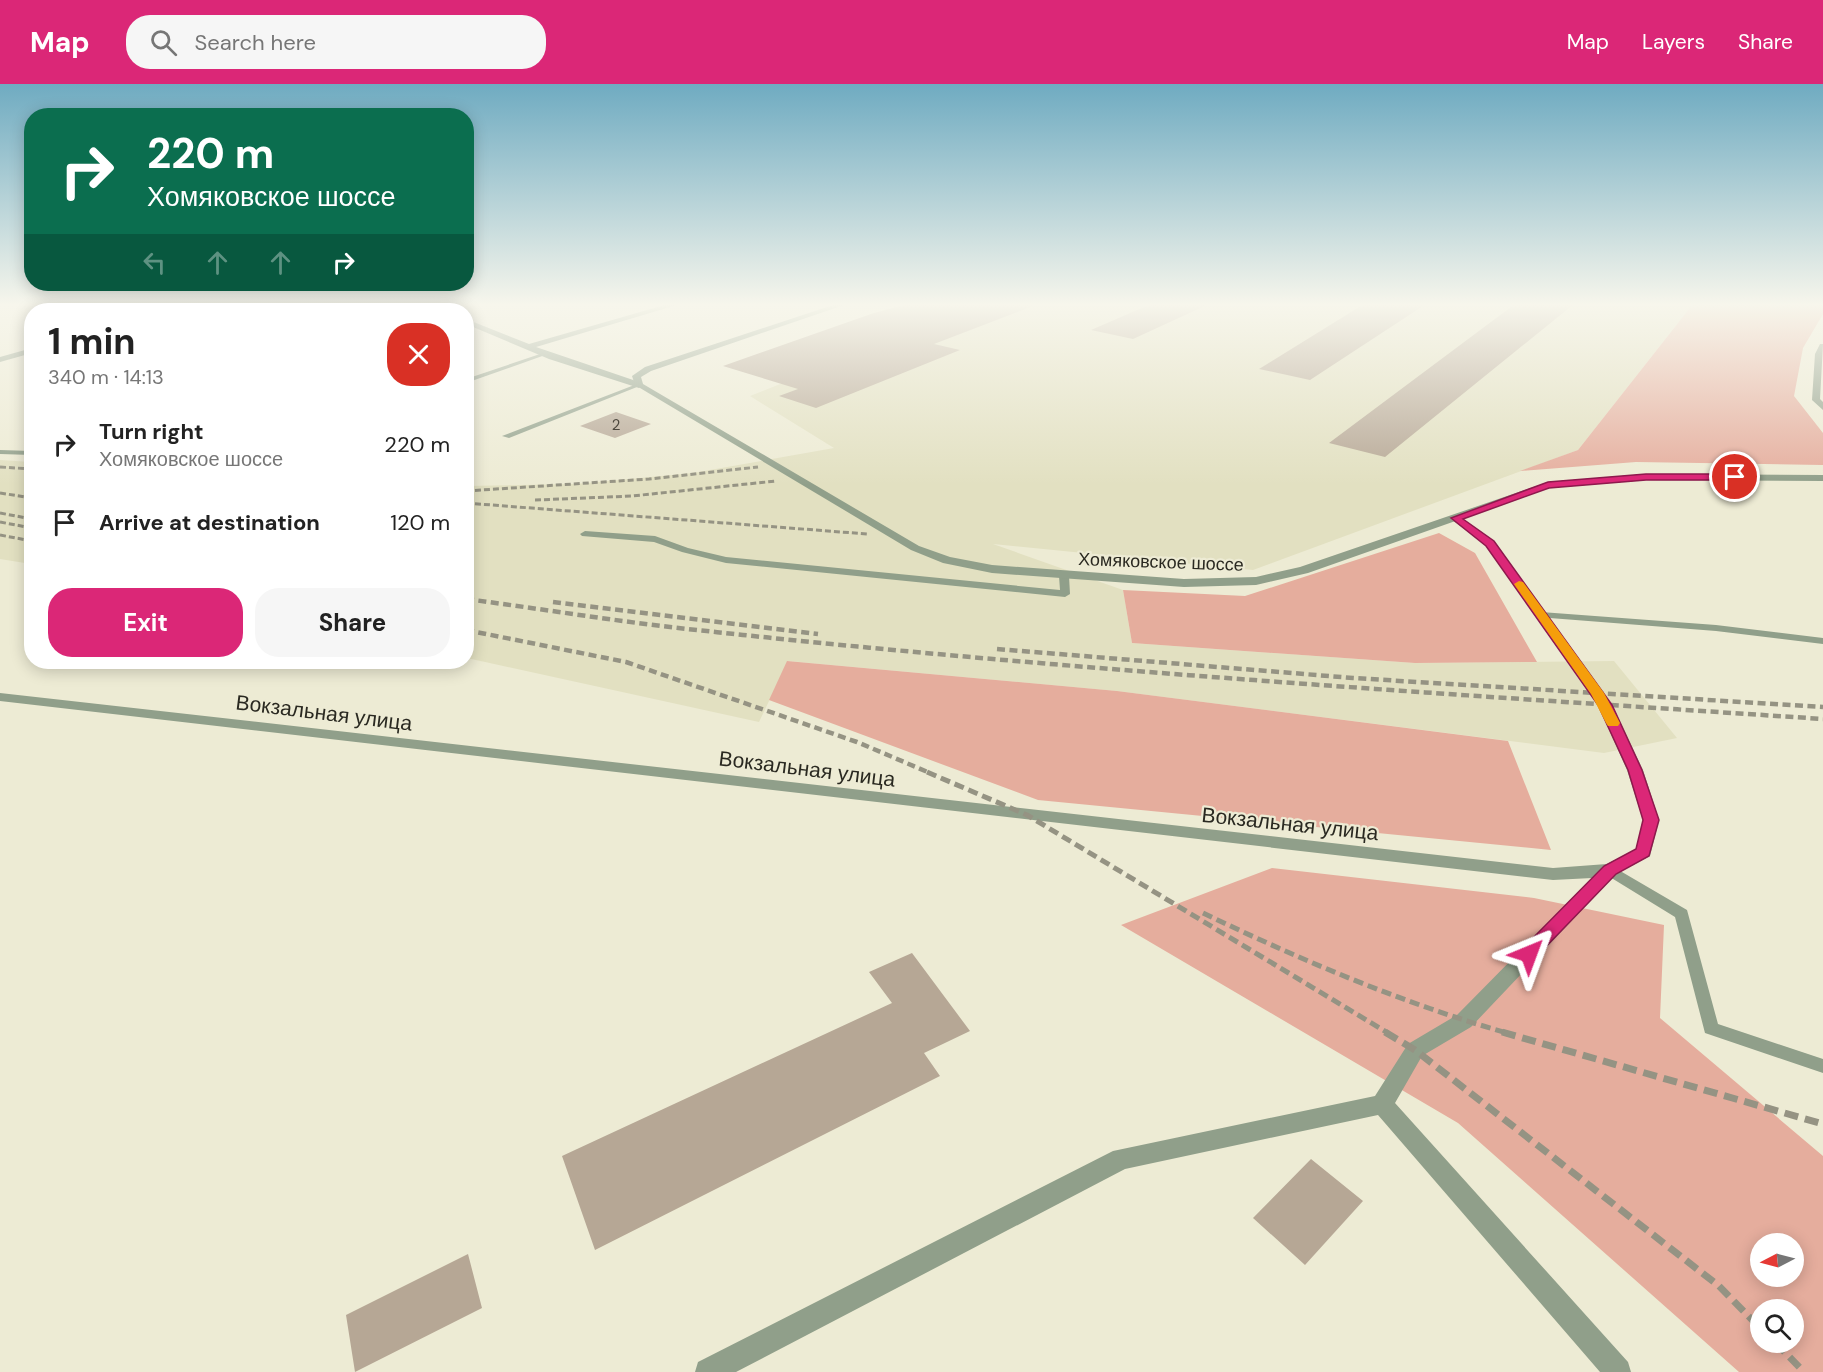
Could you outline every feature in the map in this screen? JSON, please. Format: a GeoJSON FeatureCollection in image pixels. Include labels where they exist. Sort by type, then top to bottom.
{"type":"FeatureCollection","features":[{"type":"Feature","properties":{"kind":"street","name":"Хомяковское шоссе"},"geometry":{"type":"LineString","coordinates":[[576,364],[639,385],[915,548],[947,560],[992,569],[1064,576],[1184,583],[1256,581],[1304,570],[1548,485],[1646,477],[1823,478]]}},
{"type":"Feature","properties":{"kind":"street"},"geometry":{"type":"LineString","coordinates":[[639,385],[636,376],[663,364]]}},
{"type":"Feature","properties":{"kind":"street"},"geometry":{"type":"LineString","coordinates":[[1818,364],[1816,400],[1823,407]]}},
{"type":"Feature","properties":{"kind":"street"},"geometry":{"type":"LineString","coordinates":[[708,1372],[1121,1159],[1382,1104],[1415,1050],[1464,1021],[1610,870],[1644,852],[1651,820],[1635,770],[1605,705],[1490,543],[1456,518]]}},
{"type":"Feature","properties":{"kind":"street","name":"Вокзальная улица"},"geometry":{"type":"LineString","coordinates":[[0,698],[1553,874],[1610,870]]}},
{"type":"Feature","properties":{"kind":"street"},"geometry":{"type":"LineString","coordinates":[[1382,1104],[1618,1372]]}},
{"type":"Feature","properties":{"kind":"lane"},"geometry":{"type":"LineString","coordinates":[[474,378],[515,364]]}},
{"type":"Feature","properties":{"kind":"lane"},"geometry":{"type":"LineString","coordinates":[[506,436],[639,385]]}},
{"type":"Feature","properties":{"kind":"lane"},"geometry":{"type":"LineString","coordinates":[[0,452],[24,453]]}},
{"type":"Feature","properties":{"kind":"lane"},"geometry":{"type":"LineString","coordinates":[[585,534],[655,539],[685,550],[726,560],[1065,594],[1064,576]]}},
{"type":"Feature","properties":{"kind":"lane"},"geometry":{"type":"LineString","coordinates":[[1541,615],[1716,628],[1823,641]]}},
{"type":"Feature","properties":{"kind":"lane"},"geometry":{"type":"LineString","coordinates":[[1610,870],[1682,914],[1711,1028],[1823,1066]]}},
{"type":"Feature","properties":{"kind":"shaded area"},"geometry":{"type":"Polygon","coordinates":[[[831,364],[1646,364],[1578,450],[1253,570],[993,544],[1123,590],[1132,643],[1415,663],[1614,661],[1677,738],[1604,753],[1117,691],[788,661],[759,722],[474,660],[474,486],[576,484],[693,473],[834,448],[750,396],[831,364]]]}},
{"type":"Feature","properties":{"kind":"shaded area"},"geometry":{"type":"Polygon","coordinates":[[[1646,364],[1800,364],[1794,396],[1823,433],[1823,465],[1636,462],[1520,471],[1578,450],[1646,364]]]}},
{"type":"Feature","properties":{"kind":"shaded area"},"geometry":{"type":"Polygon","coordinates":[[[0,460],[24,462],[24,563],[0,559],[0,460]]]}},
{"type":"Feature","properties":{"kind":"shaded area"},"geometry":{"type":"Polygon","coordinates":[[[1439,533],[1475,553],[1537,662],[1415,663],[1132,643],[1123,590],[1245,596],[1439,533]]]}},
{"type":"Feature","properties":{"kind":"shaded area"},"geometry":{"type":"Polygon","coordinates":[[[787,661],[1117,691],[1508,741],[1551,850],[1038,800],[769,700],[787,661]]]}},
{"type":"Feature","properties":{"kind":"shaded area"},"geometry":{"type":"Polygon","coordinates":[[[1272,868],[1534,898],[1664,925],[1660,1018],[1823,1156],[1823,1372],[1739,1372],[1458,1123],[1121,925],[1272,868]]]}},
{"type":"Feature","properties":{"kind":"building"},"geometry":{"type":"Polygon","coordinates":[[[728,364],[925,364],[816,408],[779,396],[798,389],[723,366],[728,364]]]}},
{"type":"Feature","properties":{"kind":"building"},"geometry":{"type":"Polygon","coordinates":[[[1267,364],[1334,364],[1310,380],[1259,369],[1267,364]]]}},
{"type":"Feature","properties":{"kind":"building"},"geometry":{"type":"Polygon","coordinates":[[[1435,364],[1500,364],[1385,457],[1329,443],[1435,364]]]}},
{"type":"Feature","properties":{"kind":"building"},"geometry":{"type":"Polygon","coordinates":[[[616,412],[651,424],[615,438],[580,426],[616,412]]]}},
{"type":"Feature","properties":{"kind":"building"},"geometry":{"type":"Polygon","coordinates":[[[912,953],[970,1031],[924,1053],[940,1076],[595,1250],[562,1156],[892,1003],[869,972],[912,953]]]}},
{"type":"Feature","properties":{"kind":"building"},"geometry":{"type":"Polygon","coordinates":[[[1311,1159],[1363,1201],[1305,1265],[1253,1218],[1311,1159]]]}},
{"type":"Feature","properties":{"kind":"building"},"geometry":{"type":"Polygon","coordinates":[[[468,1254],[482,1308],[355,1372],[346,1315],[468,1254]]]}},
{"type":"Feature","properties":{"kind":"railway"},"geometry":{"type":"LineString","coordinates":[[0,467],[24,468]]}},
{"type":"Feature","properties":{"kind":"railway"},"geometry":{"type":"LineString","coordinates":[[474,490],[649,479],[758,467]]}},
{"type":"Feature","properties":{"kind":"railway"},"geometry":{"type":"LineString","coordinates":[[535,500],[632,496],[776,481]]}},
{"type":"Feature","properties":{"kind":"railway"},"geometry":{"type":"LineString","coordinates":[[0,493],[24,497]]}},
{"type":"Feature","properties":{"kind":"railway"},"geometry":{"type":"LineString","coordinates":[[474,504],[867,534]]}},
{"type":"Feature","properties":{"kind":"railway"},"geometry":{"type":"LineString","coordinates":[[0,513],[24,518]]}},
{"type":"Feature","properties":{"kind":"railway"},"geometry":{"type":"LineString","coordinates":[[0,522],[24,526]]}},
{"type":"Feature","properties":{"kind":"railway"},"geometry":{"type":"LineString","coordinates":[[0,535],[24,540]]}},
{"type":"Feature","properties":{"kind":"railway"},"geometry":{"type":"LineString","coordinates":[[474,600],[668,627],[978,658],[1118,670],[1823,719]]}},
{"type":"Feature","properties":{"kind":"railway"},"geometry":{"type":"LineString","coordinates":[[553,602],[818,634]]}},
{"type":"Feature","properties":{"kind":"railway"},"geometry":{"type":"LineString","coordinates":[[474,632],[626,662],[857,742],[930,773]]}},
{"type":"Feature","properties":{"kind":"railway"},"geometry":{"type":"LineString","coordinates":[[997,649],[1353,678],[1823,707]]}},
{"type":"Feature","properties":{"kind":"railway"},"geometry":{"type":"LineString","coordinates":[[927,772],[1027,815],[1388,1033]]}},
{"type":"Feature","properties":{"kind":"railway"},"geometry":{"type":"LineString","coordinates":[[1203,913],[1352,979],[1429,1008],[1507,1033]]}},
{"type":"Feature","properties":{"kind":"railway"},"geometry":{"type":"LineString","coordinates":[[1385,1032],[1415,1050],[1719,1286],[1750,1318]]}},
{"type":"Feature","properties":{"kind":"railway"},"geometry":{"type":"LineString","coordinates":[[1502,1032],[1823,1124]]}},
{"type":"Feature","properties":{"kind":"railway"},"geometry":{"type":"LineString","coordinates":[[1786,1353],[1804,1372]]}},
{"type":"Feature","properties":{"kind":"slow traffic"},"geometry":{"type":"LineString","coordinates":[[1519,584],[1597,693],[1613,723]]}},
{"type":"Feature","properties":{"kind":"route"},"geometry":{"type":"LineString","coordinates":[[1529,954],[1610,870],[1644,852],[1651,820],[1635,770],[1605,705],[1490,543],[1456,518],[1548,485],[1646,477],[1735,477]]}}]}
